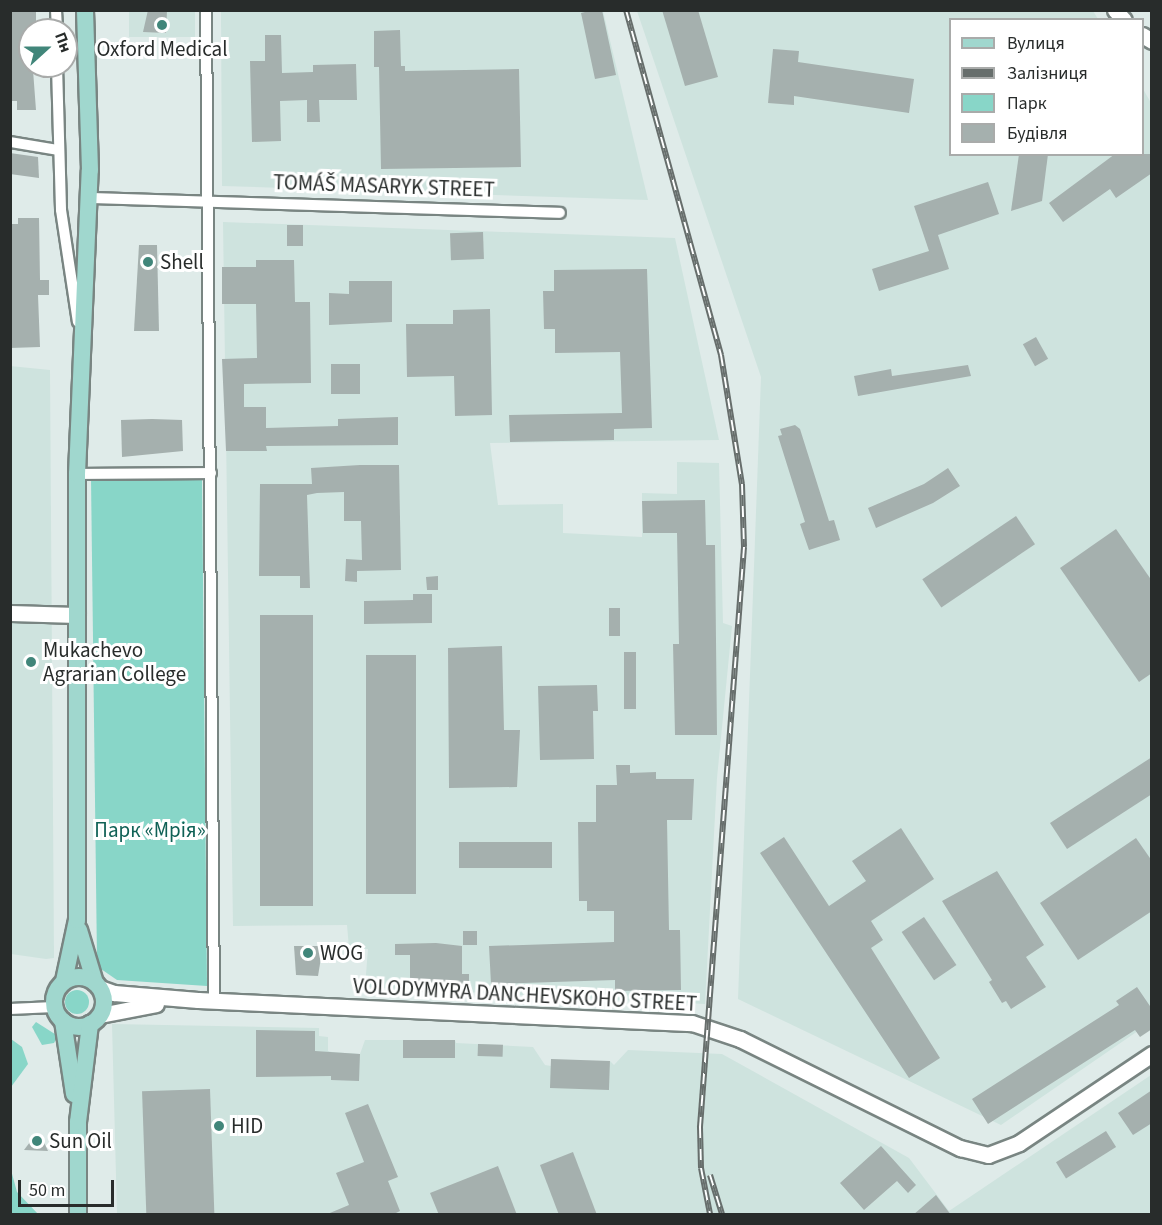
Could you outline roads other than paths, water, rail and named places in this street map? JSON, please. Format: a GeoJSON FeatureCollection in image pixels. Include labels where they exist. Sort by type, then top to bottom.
{"type":"FeatureCollection","features":[{"type":"Feature","properties":{"kind":"main road"},"geometry":{"type":"LineString","coordinates":[[78,1122],[56,993],[64,981],[77,920],[77,474],[81,332],[89,198],[85,10]]}},
{"type":"Feature","properties":{"kind":"main road"},"geometry":{"type":"LineString","coordinates":[[77,920],[104,999],[95,1020],[78,1122],[78,1215]]}},
{"type":"Feature","properties":{"kind":"main road"},"geometry":{"type":"LineString","coordinates":[[64,981],[83,977],[98,986]]}},
{"type":"Feature","properties":{"kind":"main road"},"geometry":{"type":"LineString","coordinates":[[59,1014],[76,1026],[95,1020]]}},
{"type":"Feature","properties":{"kind":"street"},"geometry":{"type":"LineString","coordinates":[[206,10],[214,1000]]}},
{"type":"Feature","properties":{"kind":"street"},"geometry":{"type":"LineString","coordinates":[[57,78],[58,150],[65,250],[81,332]]}},
{"type":"Feature","properties":{"kind":"street"},"geometry":{"type":"LineString","coordinates":[[10,142],[58,150]]}},
{"type":"Feature","properties":{"kind":"street","name":"TOMÁŠ MASARYK STREET"},"geometry":{"type":"LineString","coordinates":[[89,198],[560,213]]}},
{"type":"Feature","properties":{"kind":"street"},"geometry":{"type":"LineString","coordinates":[[77,474],[211,473]]}},
{"type":"Feature","properties":{"kind":"street"},"geometry":{"type":"LineString","coordinates":[[10,613],[77,615]]}},
{"type":"Feature","properties":{"kind":"street","name":"VOLODYMYRA DANCHEVSKOHO STREET"},"geometry":{"type":"LineString","coordinates":[[98,986],[128,995],[198,1000],[692,1023],[740,1039],[960,1148],[988,1155],[1019,1143],[1152,1054]]}},
{"type":"Feature","properties":{"kind":"street","name":"VOLODYMYRA DANCHEVSKOHO STREET"},"geometry":{"type":"LineString","coordinates":[[95,1020],[128,1007],[198,1000]]}},
{"type":"Feature","properties":{"kind":"street"},"geometry":{"type":"LineString","coordinates":[[10,1009],[59,1014]]}},
{"type":"Feature","properties":{"kind":"railway"},"geometry":{"type":"LineString","coordinates":[[626,10],[721,355],[742,484],[744,547],[700,1127],[701,1168],[710,1214]]}},
{"type":"Feature","properties":{"kind":"railway"},"geometry":{"type":"LineString","coordinates":[[710,1175],[722,1214]]}},
{"type":"Feature","properties":{"kind":"place","name":"Oxford Medical"},"geometry":{"type":"Point","coordinates":[162,25]}},
{"type":"Feature","properties":{"kind":"place","name":"Shell"},"geometry":{"type":"Point","coordinates":[148,262]}},
{"type":"Feature","properties":{"kind":"place","name":"Mukachevo Agrarian College"},"geometry":{"type":"Point","coordinates":[31,662]}},
{"type":"Feature","properties":{"kind":"place","name":"WOG"},"geometry":{"type":"Point","coordinates":[308,953]}},
{"type":"Feature","properties":{"kind":"place","name":"HID"},"geometry":{"type":"Point","coordinates":[219,1126]}},
{"type":"Feature","properties":{"kind":"place","name":"Sun Oil"},"geometry":{"type":"Point","coordinates":[37,1141]}},
{"type":"Feature","properties":{"kind":"park label","name":"Парк «Мрія»"},"geometry":{"type":"Point","coordinates":[150,830]}}]}
